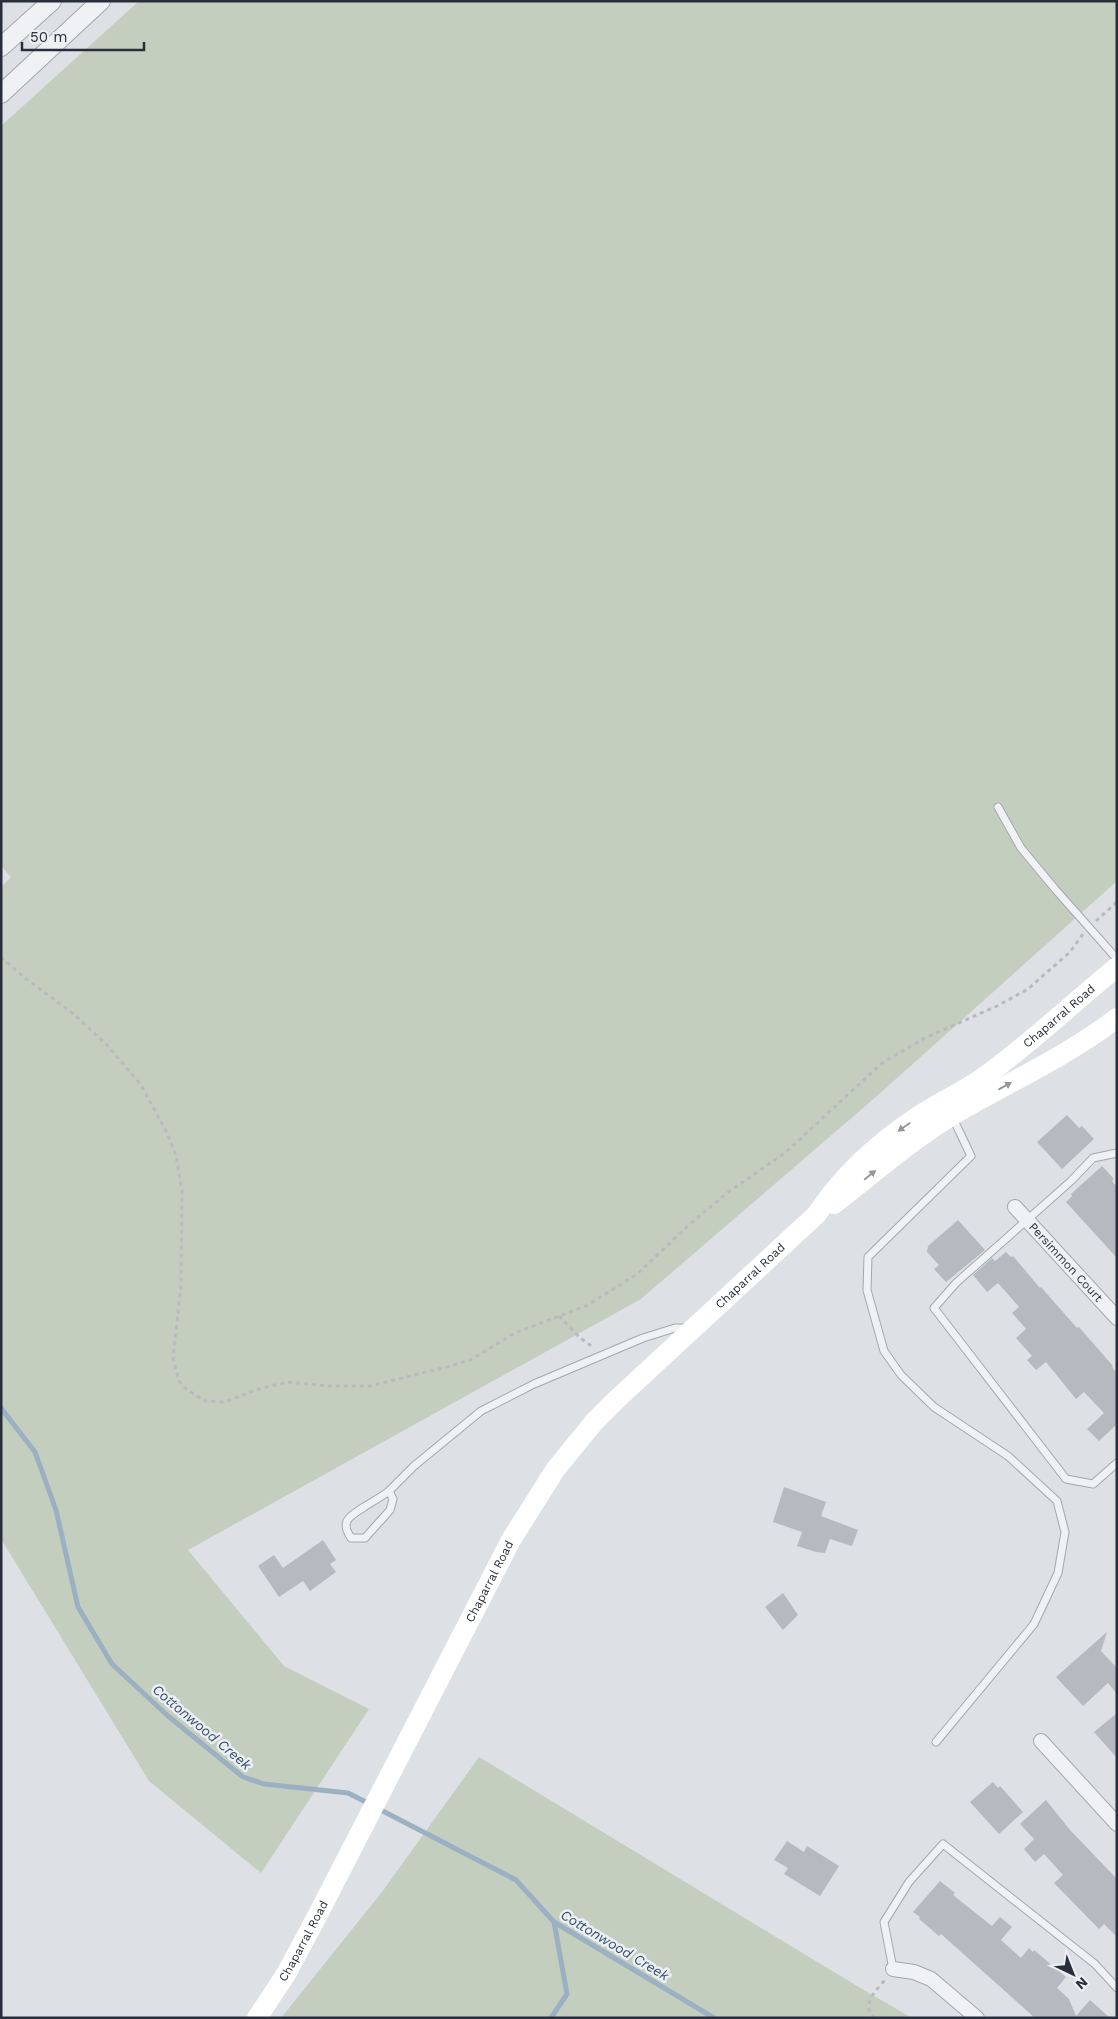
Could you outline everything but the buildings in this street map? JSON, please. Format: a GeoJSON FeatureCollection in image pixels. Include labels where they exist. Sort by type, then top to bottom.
{"type":"FeatureCollection","features":[{"type":"Feature","properties":{"kind":"main road","name":"Chaparral Road"},"geometry":{"type":"LineString","coordinates":[[948,1108],[1117,967]]}},
{"type":"Feature","properties":{"kind":"main road","name":"Chaparral Road"},"geometry":{"type":"LineString","coordinates":[[257,2018],[286,1974],[313,1924],[511,1540],[555,1470],[574,1446],[616,1400],[817,1214],[829,1195],[871,1152],[917,1117],[948,1108],[1058,1056],[1117,1018]]}},
{"type":"Feature","properties":{"kind":"street"},"geometry":{"type":"LineString","coordinates":[[1,47],[52,1]]}},
{"type":"Feature","properties":{"kind":"street"},"geometry":{"type":"LineString","coordinates":[[1,94],[101,1]]}},
{"type":"Feature","properties":{"kind":"street","name":"Persimmon Court"},"geometry":{"type":"LineString","coordinates":[[1015,1207],[1117,1318]]}},
{"type":"Feature","properties":{"kind":"street"},"geometry":{"type":"LineString","coordinates":[[1041,1741],[1117,1824]]}},
{"type":"Feature","properties":{"kind":"street"},"geometry":{"type":"LineString","coordinates":[[893,1969],[914,1972],[931,1979],[977,2018]]}},
{"type":"Feature","properties":{"kind":"lane"},"geometry":{"type":"LineString","coordinates":[[998,807],[1021,848],[1117,960]]}},
{"type":"Feature","properties":{"kind":"lane"},"geometry":{"type":"LineString","coordinates":[[936,1742],[1034,1624],[1058,1573],[1065,1532],[1057,1501],[1008,1456],[934,1407],[902,1375],[884,1351],[867,1290],[868,1257],[971,1156],[948,1108]]}},
{"type":"Feature","properties":{"kind":"lane"},"geometry":{"type":"LineString","coordinates":[[1117,1154],[1093,1158],[1071,1180],[956,1282],[934,1308],[1066,1479],[1093,1484],[1117,1463]]}},
{"type":"Feature","properties":{"kind":"lane"},"geometry":{"type":"LineString","coordinates":[[389,1491],[393,1499],[390,1510],[379,1524],[365,1538],[351,1538],[346,1530],[346,1524],[350,1515],[389,1491],[414,1466],[481,1411],[534,1384],[643,1338],[675,1328],[693,1328]]}},
{"type":"Feature","properties":{"kind":"lane"},"geometry":{"type":"LineString","coordinates":[[893,1969],[884,1922],[909,1882],[942,1844],[1095,1964],[1117,1988]]}},
{"type":"Feature","properties":{"kind":"path"},"geometry":{"type":"LineString","coordinates":[[1,957],[25,978],[70,1010],[107,1045],[140,1085],[166,1133],[176,1155],[182,1191],[180,1306],[173,1358],[179,1381],[186,1389],[205,1401],[225,1402],[287,1382],[350,1387],[385,1384],[472,1359],[515,1333],[588,1305],[636,1275],[690,1224],[727,1193],[785,1153],[882,1063],[925,1038],[997,1006],[1028,989],[1070,952],[1089,928],[1117,902]]}},
{"type":"Feature","properties":{"kind":"path"},"geometry":{"type":"LineString","coordinates":[[559,1316],[580,1337],[603,1355]]}},
{"type":"Feature","properties":{"kind":"path"},"geometry":{"type":"LineString","coordinates":[[875,2018],[870,2014],[868,2007],[870,1997],[893,1969]]}},
{"type":"Feature","properties":{"kind":"green space"},"geometry":{"type":"Polygon","coordinates":[[[139,1],[1117,1],[1117,881],[877,1096],[641,1299],[188,1550],[284,1666],[369,1709],[261,1873],[149,1781],[1,1539],[1,887],[11,877],[1,866],[1,126],[139,1]]]}},
{"type":"Feature","properties":{"kind":"green space"},"geometry":{"type":"Polygon","coordinates":[[[479,1757],[912,2018],[281,2018],[382,1892],[479,1757]]]}},
{"type":"Feature","properties":{"kind":"waterway","name":"Cottonwood Creek"},"geometry":{"type":"LineString","coordinates":[[1,1408],[35,1452],[56,1510],[78,1607],[112,1664],[168,1716],[243,1777],[264,1784],[348,1793],[370,1804]]}},
{"type":"Feature","properties":{"kind":"waterway","name":"Cottonwood Creek"},"geometry":{"type":"LineString","coordinates":[[377,1808],[516,1880],[554,1922],[714,2018]]}},
{"type":"Feature","properties":{"kind":"waterway"},"geometry":{"type":"LineString","coordinates":[[551,2018],[567,1994],[554,1922]]}}]}
